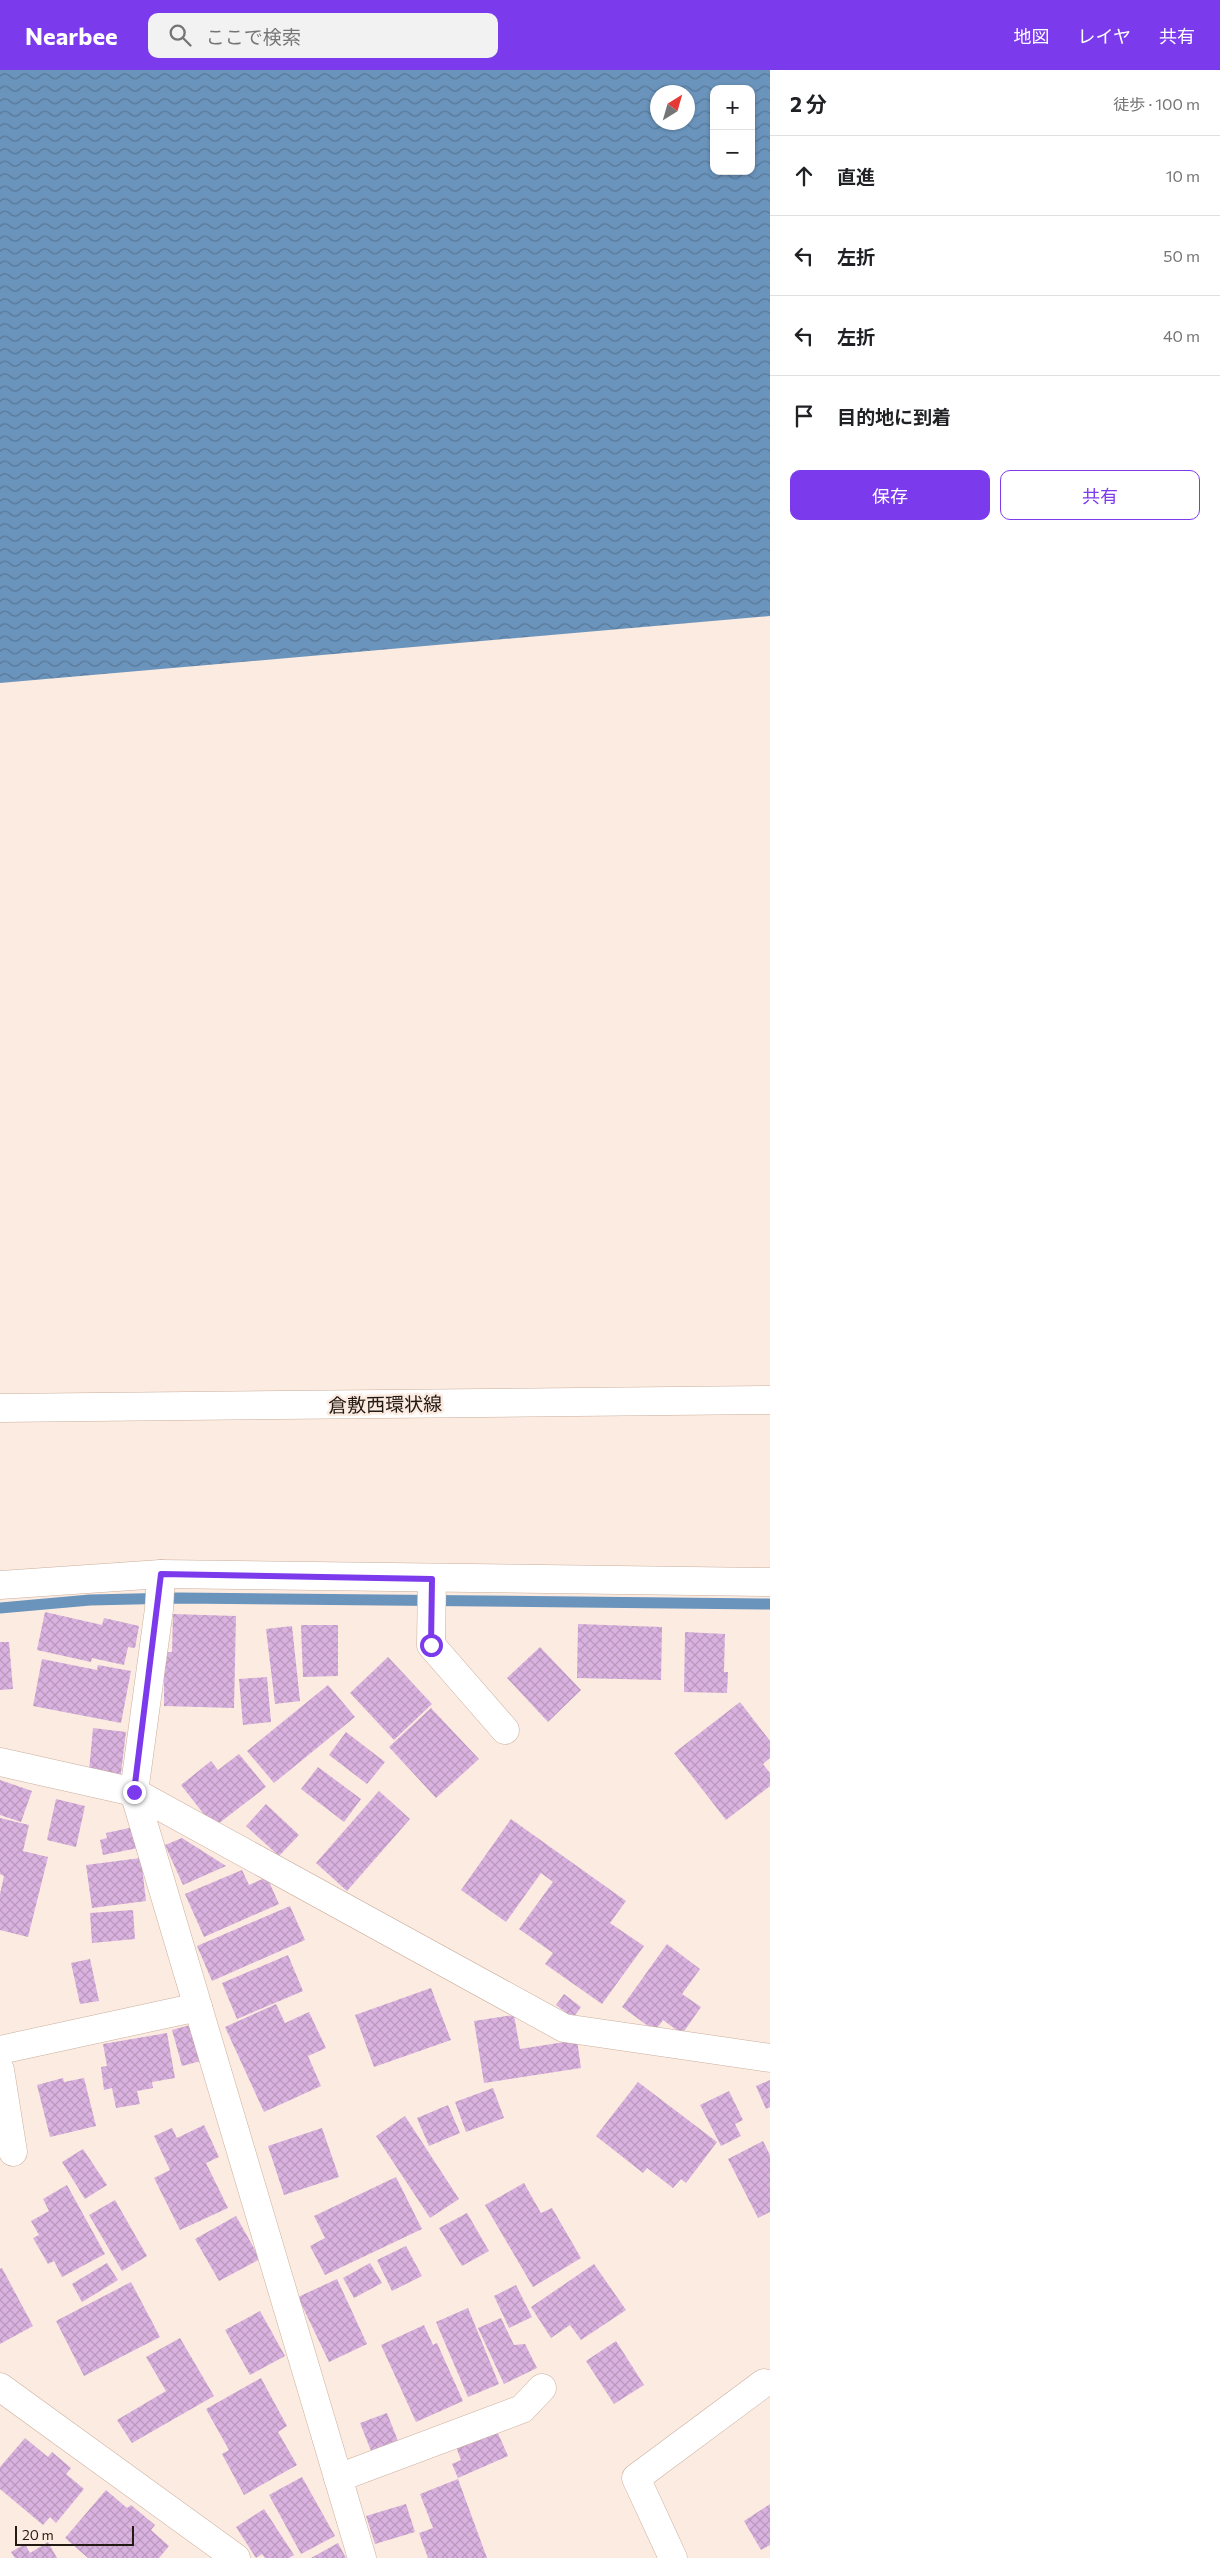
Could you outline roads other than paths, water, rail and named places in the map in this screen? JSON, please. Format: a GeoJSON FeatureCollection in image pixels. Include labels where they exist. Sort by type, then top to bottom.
{"type":"FeatureCollection","features":[{"type":"Feature","properties":{"kind":"street","name":"倉敷西環状線"},"geometry":{"type":"LineString","coordinates":[[0,1408],[770,1400]]}},
{"type":"Feature","properties":{"kind":"street"},"geometry":{"type":"LineString","coordinates":[[0,1585],[160,1591],[431,1594],[770,1582]]}},
{"type":"Feature","properties":{"kind":"street"},"geometry":{"type":"LineString","coordinates":[[160,1591],[134,1792],[362,2558]]}},
{"type":"Feature","properties":{"kind":"street"},"geometry":{"type":"LineString","coordinates":[[431,1594],[431,1645],[505,1730]]}},
{"type":"Feature","properties":{"kind":"street"},"geometry":{"type":"LineString","coordinates":[[0,1762],[134,1792],[564,2028],[770,2058]]}},
{"type":"Feature","properties":{"kind":"street"},"geometry":{"type":"LineString","coordinates":[[0,2050],[198,2008]]}},
{"type":"Feature","properties":{"kind":"street"},"geometry":{"type":"LineString","coordinates":[[0,2070],[13,2152]]}},
{"type":"Feature","properties":{"kind":"street"},"geometry":{"type":"LineString","coordinates":[[673,2558],[636,2478],[764,2382]]}},
{"type":"Feature","properties":{"kind":"street"},"geometry":{"type":"LineString","coordinates":[[338,2478],[522,2409],[542,2388]]}},
{"type":"Feature","properties":{"kind":"street"},"geometry":{"type":"LineString","coordinates":[[6,2400],[236,2558]]}},
{"type":"Feature","properties":{"kind":"water"},"geometry":{"type":"Polygon","coordinates":[[[0,70],[770,70],[770,616],[0,683],[0,70]]]}},
{"type":"Feature","properties":{"kind":"waterway"},"geometry":{"type":"LineString","coordinates":[[0,1608],[90,1600],[178,1598],[770,1604]]}}]}
